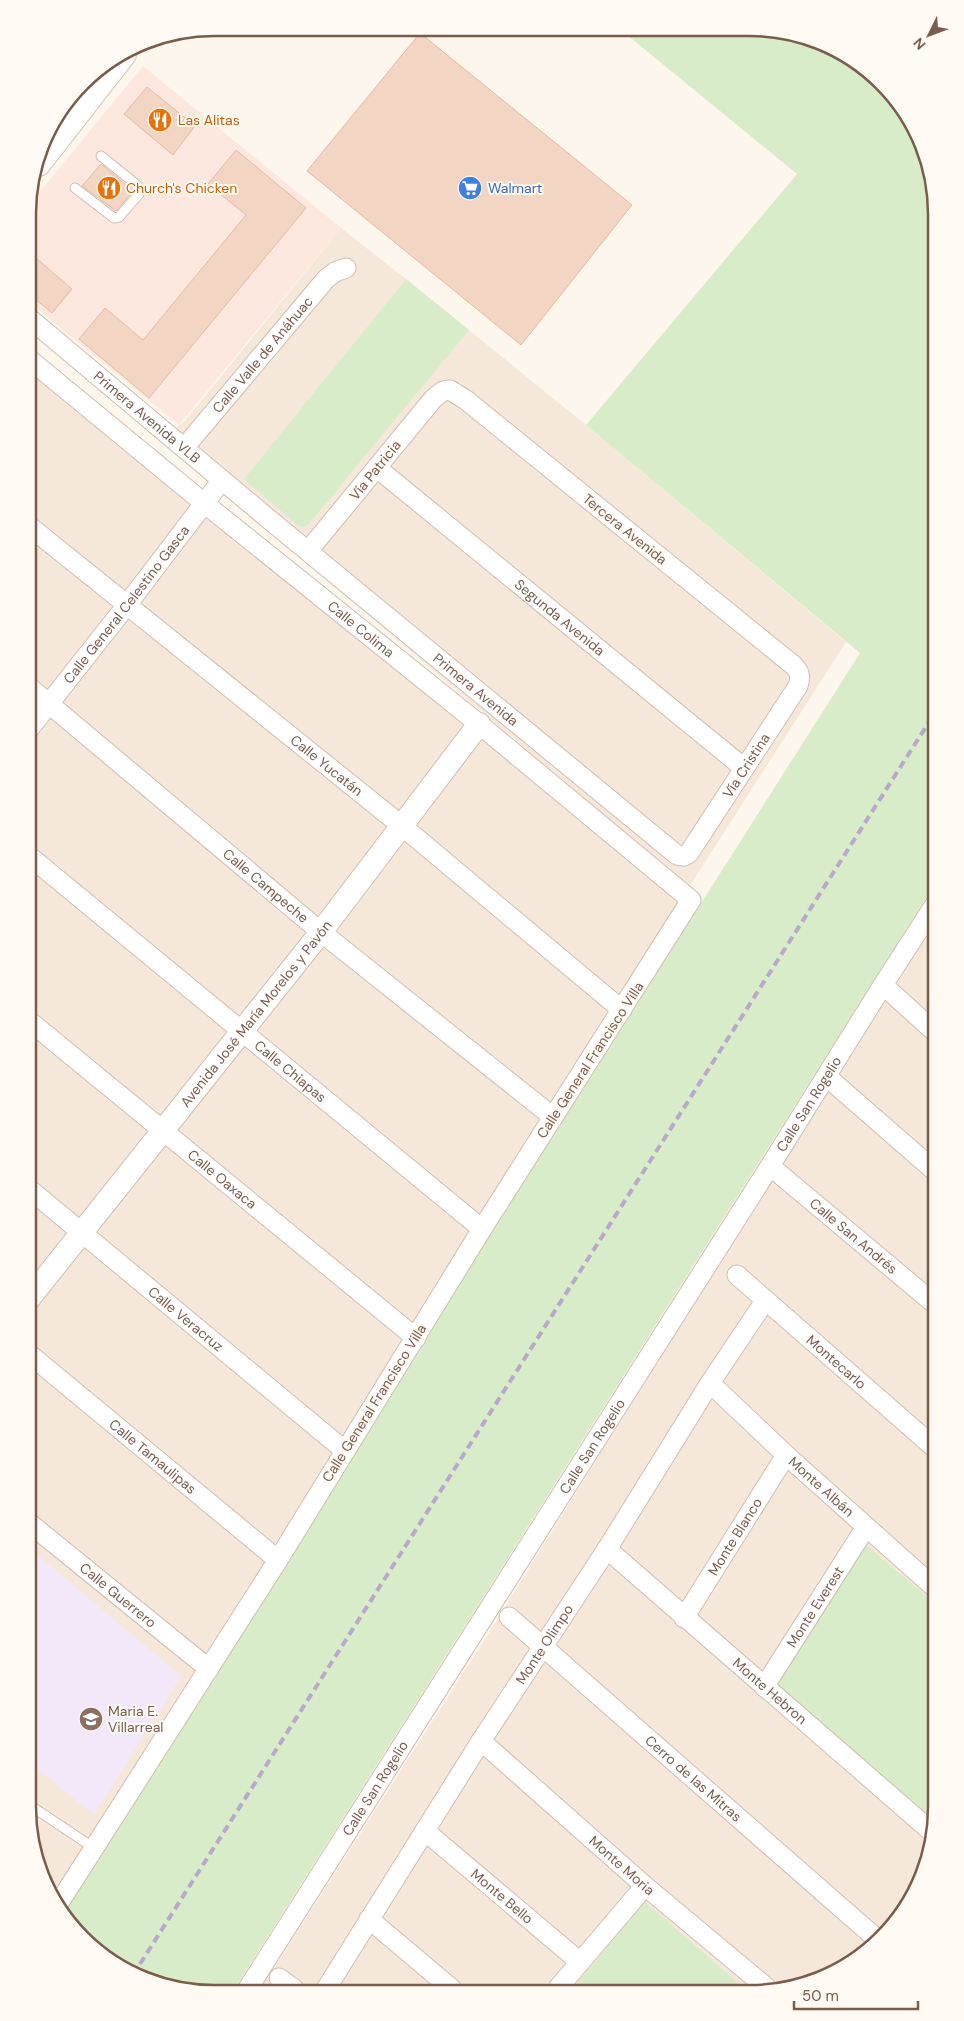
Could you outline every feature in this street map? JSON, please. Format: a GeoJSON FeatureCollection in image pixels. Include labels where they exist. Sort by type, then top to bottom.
{"type":"FeatureCollection","features":[{"type":"Feature","properties":{"kind":"main road"},"geometry":{"type":"LineString","coordinates":[[49,149],[112,69]]}},
{"type":"Feature","properties":{"kind":"street","name":"Calle Valle de Anáhuac"},"geometry":{"type":"LineString","coordinates":[[184,448],[326,279],[335,272],[346,268]]}},
{"type":"Feature","properties":{"kind":"street","name":"Primera Avenida VLB"},"geometry":{"type":"LineString","coordinates":[[36,324],[265,516]]}},
{"type":"Feature","properties":{"kind":"street","name":"Calle Colima"},"geometry":{"type":"LineString","coordinates":[[36,365],[204,503],[479,724],[691,900]]}},
{"type":"Feature","properties":{"kind":"street","name":"Tercera Avenida"},"geometry":{"type":"LineString","coordinates":[[443,391],[450,390],[474,406],[793,664],[801,677]]}},
{"type":"Feature","properties":{"kind":"street","name":"Vía Patricia"},"geometry":{"type":"LineString","coordinates":[[308,551],[434,398],[443,391]]}},
{"type":"Feature","properties":{"kind":"street","name":"Segunda Avenida"},"geometry":{"type":"LineString","coordinates":[[377,468],[744,768]]}},
{"type":"Feature","properties":{"kind":"street","name":"Calle General Celestino Gasca"},"geometry":{"type":"LineString","coordinates":[[36,719],[222,480]]}},
{"type":"Feature","properties":{"kind":"street","name":"Primera Avenida"},"geometry":{"type":"LineString","coordinates":[[265,516],[670,850],[682,856],[689,853]]}},
{"type":"Feature","properties":{"kind":"street","name":"Calle Yucatán"},"geometry":{"type":"LineString","coordinates":[[36,532],[402,826],[622,1010]]}},
{"type":"Feature","properties":{"kind":"street","name":"Vía Cristina"},"geometry":{"type":"LineString","coordinates":[[689,853],[798,686],[801,677]]}},
{"type":"Feature","properties":{"kind":"street","name":"Calle Campeche"},"geometry":{"type":"LineString","coordinates":[[36,693],[320,932],[553,1117]]}},
{"type":"Feature","properties":{"kind":"street","name":"Avenida José María Morelos y Pavón"},"geometry":{"type":"LineString","coordinates":[[36,1290],[320,932],[479,724]]}},
{"type":"Feature","properties":{"kind":"street","name":"Calle Chiapas"},"geometry":{"type":"LineString","coordinates":[[36,862],[482,1229]]}},
{"type":"Feature","properties":{"kind":"street","name":"Calle General Francisco Villa"},"geometry":{"type":"LineString","coordinates":[[62,1899],[278,1560],[344,1450],[416,1338],[482,1229],[691,900]]}},
{"type":"Feature","properties":{"kind":"street","name":"Calle San Rogelio"},"geometry":{"type":"LineString","coordinates":[[250,1985],[928,915]]}},
{"type":"Feature","properties":{"kind":"street"},"geometry":{"type":"LineString","coordinates":[[882,985],[928,1026]]}},
{"type":"Feature","properties":{"kind":"street","name":"Calle Oaxaca"},"geometry":{"type":"LineString","coordinates":[[36,1027],[416,1338]]}},
{"type":"Feature","properties":{"kind":"street"},"geometry":{"type":"LineString","coordinates":[[826,1076],[928,1165]]}},
{"type":"Feature","properties":{"kind":"street","name":"Calle San Andrés"},"geometry":{"type":"LineString","coordinates":[[770,1166],[928,1298]]}},
{"type":"Feature","properties":{"kind":"street","name":"Calle Veracruz"},"geometry":{"type":"LineString","coordinates":[[36,1195],[344,1450]]}},
{"type":"Feature","properties":{"kind":"street","name":"Montecarlo"},"geometry":{"type":"LineString","coordinates":[[737,1275],[928,1442]]}},
{"type":"Feature","properties":{"kind":"street","name":"Monte Olimpo"},"geometry":{"type":"LineString","coordinates":[[328,1985],[481,1741],[607,1549],[710,1383],[765,1301]]}},
{"type":"Feature","properties":{"kind":"street","name":"Calle Tamaulipas"},"geometry":{"type":"LineString","coordinates":[[36,1360],[278,1560]]}},
{"type":"Feature","properties":{"kind":"street","name":"Monte Albán"},"geometry":{"type":"LineString","coordinates":[[710,1383],[928,1582]]}},
{"type":"Feature","properties":{"kind":"street","name":"Monte Blanco"},"geometry":{"type":"LineString","coordinates":[[684,1618],[786,1454]]}},
{"type":"Feature","properties":{"kind":"street","name":"Monte Everest"},"geometry":{"type":"LineString","coordinates":[[764,1687],[866,1526]]}},
{"type":"Feature","properties":{"kind":"street","name":"Calle Guerrero"},"geometry":{"type":"LineString","coordinates":[[36,1528],[209,1669]]}},
{"type":"Feature","properties":{"kind":"street","name":"Monte Hebron"},"geometry":{"type":"LineString","coordinates":[[607,1549],[926,1827]]}},
{"type":"Feature","properties":{"kind":"street","name":"Cerro de las Mitras"},"geometry":{"type":"LineString","coordinates":[[510,1617],[873,1936]]}},
{"type":"Feature","properties":{"kind":"street","name":"Monte Moria"},"geometry":{"type":"LineString","coordinates":[[481,1741],[645,1886],[762,1984]]}},
{"type":"Feature","properties":{"kind":"street","name":"Monte Bello"},"geometry":{"type":"LineString","coordinates":[[425,1832],[580,1962]]}},
{"type":"Feature","properties":{"kind":"street"},"geometry":{"type":"LineString","coordinates":[[561,1985],[645,1886]]}},
{"type":"Feature","properties":{"kind":"street"},"geometry":{"type":"LineString","coordinates":[[369,1918],[447,1985]]}},
{"type":"Feature","properties":{"kind":"street"},"geometry":{"type":"LineString","coordinates":[[279,1978],[289,1985]]}},
{"type":"Feature","properties":{"kind":"lane"},"geometry":{"type":"LineString","coordinates":[[74,188],[114,218],[119,218],[139,194],[140,190],[137,185],[101,156]]}},
{"type":"Feature","properties":{"kind":"lane"},"geometry":{"type":"LineString","coordinates":[[36,1810],[94,1848]]}},
{"type":"Feature","properties":{"kind":"shaded area"},"geometry":{"type":"Polygon","coordinates":[[[143,66],[341,228],[179,425],[36,308],[38,194],[143,66]]]}},
{"type":"Feature","properties":{"kind":"shaded area"},"geometry":{"type":"Polygon","coordinates":[[[341,228],[586,425],[846,642],[689,887],[166,444],[179,425],[185,421],[341,228]]]}},
{"type":"Feature","properties":{"kind":"shaded area"},"geometry":{"type":"Polygon","coordinates":[[[36,374],[681,903],[60,1895],[42,1853],[36,1806],[36,374]]]}},
{"type":"Feature","properties":{"kind":"shaded area"},"geometry":{"type":"Polygon","coordinates":[[[928,925],[928,1806],[922,1853],[914,1875],[898,1906],[876,1933],[849,1955],[818,1971],[796,1979],[773,1983],[749,1985],[263,1985],[487,1636],[928,925]]]}},
{"type":"Feature","properties":{"kind":"shaded area","name":"Maria E. Villarreal"},"geometry":{"type":"Polygon","coordinates":[[[36,1554],[181,1676],[94,1815],[36,1768],[36,1554]]]}},
{"type":"Feature","properties":{"kind":"green space"},"geometry":{"type":"Polygon","coordinates":[[[629,36],[749,36],[796,42],[818,50],[849,66],[884,97],[904,125],[922,168],[928,215],[928,896],[237,1985],[191,1983],[168,1979],[146,1971],[115,1955],[88,1933],[67,1908],[510,1204],[860,653],[586,425],[797,174],[629,36]]]}},
{"type":"Feature","properties":{"kind":"green space"},"geometry":{"type":"Polygon","coordinates":[[[406,279],[469,330],[308,525],[304,527],[298,526],[244,479],[406,279]]]}},
{"type":"Feature","properties":{"kind":"green space"},"geometry":{"type":"Polygon","coordinates":[[[861,1541],[928,1597],[928,1806],[924,1813],[776,1683],[861,1541]]]}},
{"type":"Feature","properties":{"kind":"green space"},"geometry":{"type":"Polygon","coordinates":[[[645,1902],[741,1985],[576,1985],[645,1902]]]}},
{"type":"Feature","properties":{"kind":"building","name":"Walmart"},"geometry":{"type":"Polygon","coordinates":[[[417,37],[424,37],[632,205],[521,345],[307,171],[417,37]]]}},
{"type":"Feature","properties":{"kind":"building","name":"Las Alitas"},"geometry":{"type":"Polygon","coordinates":[[[147,87],[195,126],[173,155],[124,114],[147,87]]]}},
{"type":"Feature","properties":{"kind":"building"},"geometry":{"type":"Polygon","coordinates":[[[236,150],[306,208],[149,398],[79,339],[105,308],[143,340],[246,215],[208,184],[236,150]]]}},
{"type":"Feature","properties":{"kind":"building","name":"Church's Chicken"},"geometry":{"type":"Polygon","coordinates":[[[101,164],[133,191],[116,211],[82,186],[101,164]]]}},
{"type":"Feature","properties":{"kind":"building"},"geometry":{"type":"Polygon","coordinates":[[[36,258],[72,289],[52,313],[36,300],[36,258]]]}},
{"type":"Feature","properties":{"kind":"railway"},"geometry":{"type":"LineString","coordinates":[[138,1967],[928,724]]}},
{"type":"Feature","properties":{"kind":"place","name":"Las Alitas"},"geometry":{"type":"Point","coordinates":[160,120]}},
{"type":"Feature","properties":{"kind":"place","name":"Church's Chicken"},"geometry":{"type":"Point","coordinates":[109,188]}},
{"type":"Feature","properties":{"kind":"place","name":"Walmart"},"geometry":{"type":"Point","coordinates":[470,188]}},
{"type":"Feature","properties":{"kind":"place","name":"Maria E. Villarreal"},"geometry":{"type":"Point","coordinates":[91,1719]}}]}
